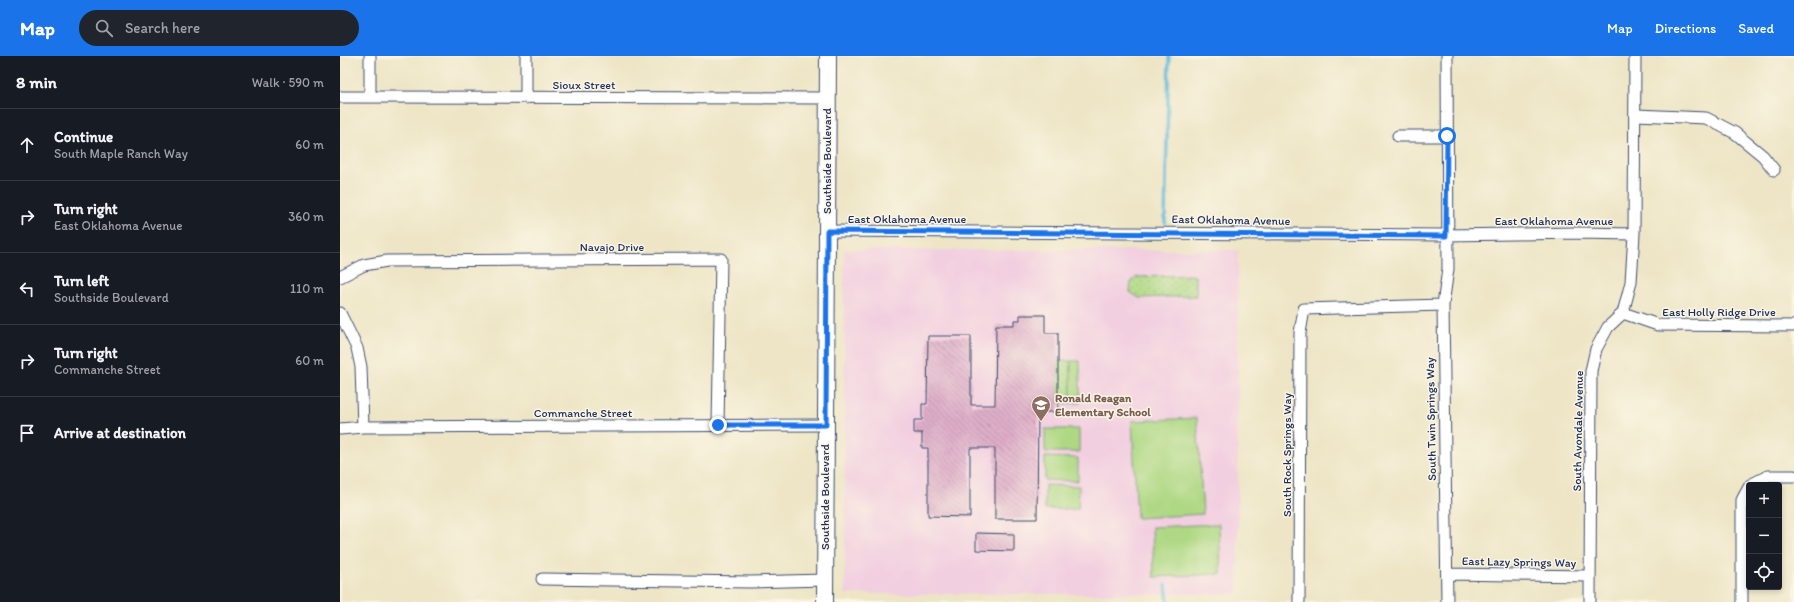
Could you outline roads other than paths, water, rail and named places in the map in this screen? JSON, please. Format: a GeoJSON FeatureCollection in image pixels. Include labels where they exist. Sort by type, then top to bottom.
{"type":"FeatureCollection","features":[{"type":"Feature","properties":{"kind":"main road","name":"Southside Boulevard"},"geometry":{"type":"LineString","coordinates":[[825,602],[828,56]]}},
{"type":"Feature","properties":{"kind":"street"},"geometry":{"type":"LineString","coordinates":[[370,56],[370,97]]}},
{"type":"Feature","properties":{"kind":"street"},"geometry":{"type":"LineString","coordinates":[[526,56],[526,98]]}},
{"type":"Feature","properties":{"kind":"street","name":"South Twin Springs Way"},"geometry":{"type":"LineString","coordinates":[[1447,56],[1446,236],[1448,269],[1443,305],[1447,602]]}},
{"type":"Feature","properties":{"kind":"street"},"geometry":{"type":"LineString","coordinates":[[1623,313],[1631,282],[1634,234],[1636,115],[1635,56]]}},
{"type":"Feature","properties":{"kind":"street","name":"Sioux Street"},"geometry":{"type":"LineString","coordinates":[[340,97],[827,98]]}},
{"type":"Feature","properties":{"kind":"street"},"geometry":{"type":"LineString","coordinates":[[1636,115],[1706,118],[1735,133],[1763,156],[1774,170]]}},
{"type":"Feature","properties":{"kind":"street"},"geometry":{"type":"LineString","coordinates":[[1398,136],[1447,136]]}},
{"type":"Feature","properties":{"kind":"street","name":"East Oklahoma Avenue"},"geometry":{"type":"LineString","coordinates":[[827,231],[1446,236],[1578,233],[1634,234]]}},
{"type":"Feature","properties":{"kind":"street","name":"Navajo Drive"},"geometry":{"type":"LineString","coordinates":[[340,277],[364,265],[387,261],[721,259],[718,425]]}},
{"type":"Feature","properties":{"kind":"street","name":"South Rock Springs Way"},"geometry":{"type":"LineString","coordinates":[[1299,602],[1300,333],[1304,309],[1443,305]]}},
{"type":"Feature","properties":{"kind":"street"},"geometry":{"type":"LineString","coordinates":[[340,313],[357,348],[361,366],[363,427]]}},
{"type":"Feature","properties":{"kind":"street","name":"East Holly Ridge Drive"},"geometry":{"type":"LineString","coordinates":[[1623,313],[1658,326],[1794,326]]}},
{"type":"Feature","properties":{"kind":"street","name":"South Avondale Avenue"},"geometry":{"type":"LineString","coordinates":[[1590,602],[1591,371],[1596,349],[1608,327],[1623,313]]}},
{"type":"Feature","properties":{"kind":"street","name":"Commanche Street"},"geometry":{"type":"LineString","coordinates":[[340,429],[363,427],[826,425]]}},
{"type":"Feature","properties":{"kind":"street"},"geometry":{"type":"LineString","coordinates":[[1757,482],[1768,476],[1794,476]]}},
{"type":"Feature","properties":{"kind":"street"},"geometry":{"type":"LineString","coordinates":[[1742,602],[1742,500],[1746,493]]}},
{"type":"Feature","properties":{"kind":"street","name":"East Lazy Springs Way"},"geometry":{"type":"LineString","coordinates":[[1447,574],[1590,576]]}},
{"type":"Feature","properties":{"kind":"street"},"geometry":{"type":"LineString","coordinates":[[542,579],[750,582],[825,580]]}},
{"type":"Feature","properties":{"kind":"waterway"},"geometry":{"type":"LineString","coordinates":[[1165,222],[1169,56]]}},
{"type":"Feature","properties":{"kind":"waterway"},"geometry":{"type":"LineString","coordinates":[[1166,585],[1168,602]]}},
{"type":"Feature","properties":{"kind":"place","name":"Ronald Reagan Elementary School"},"geometry":{"type":"Point","coordinates":[1041,422]}}]}
